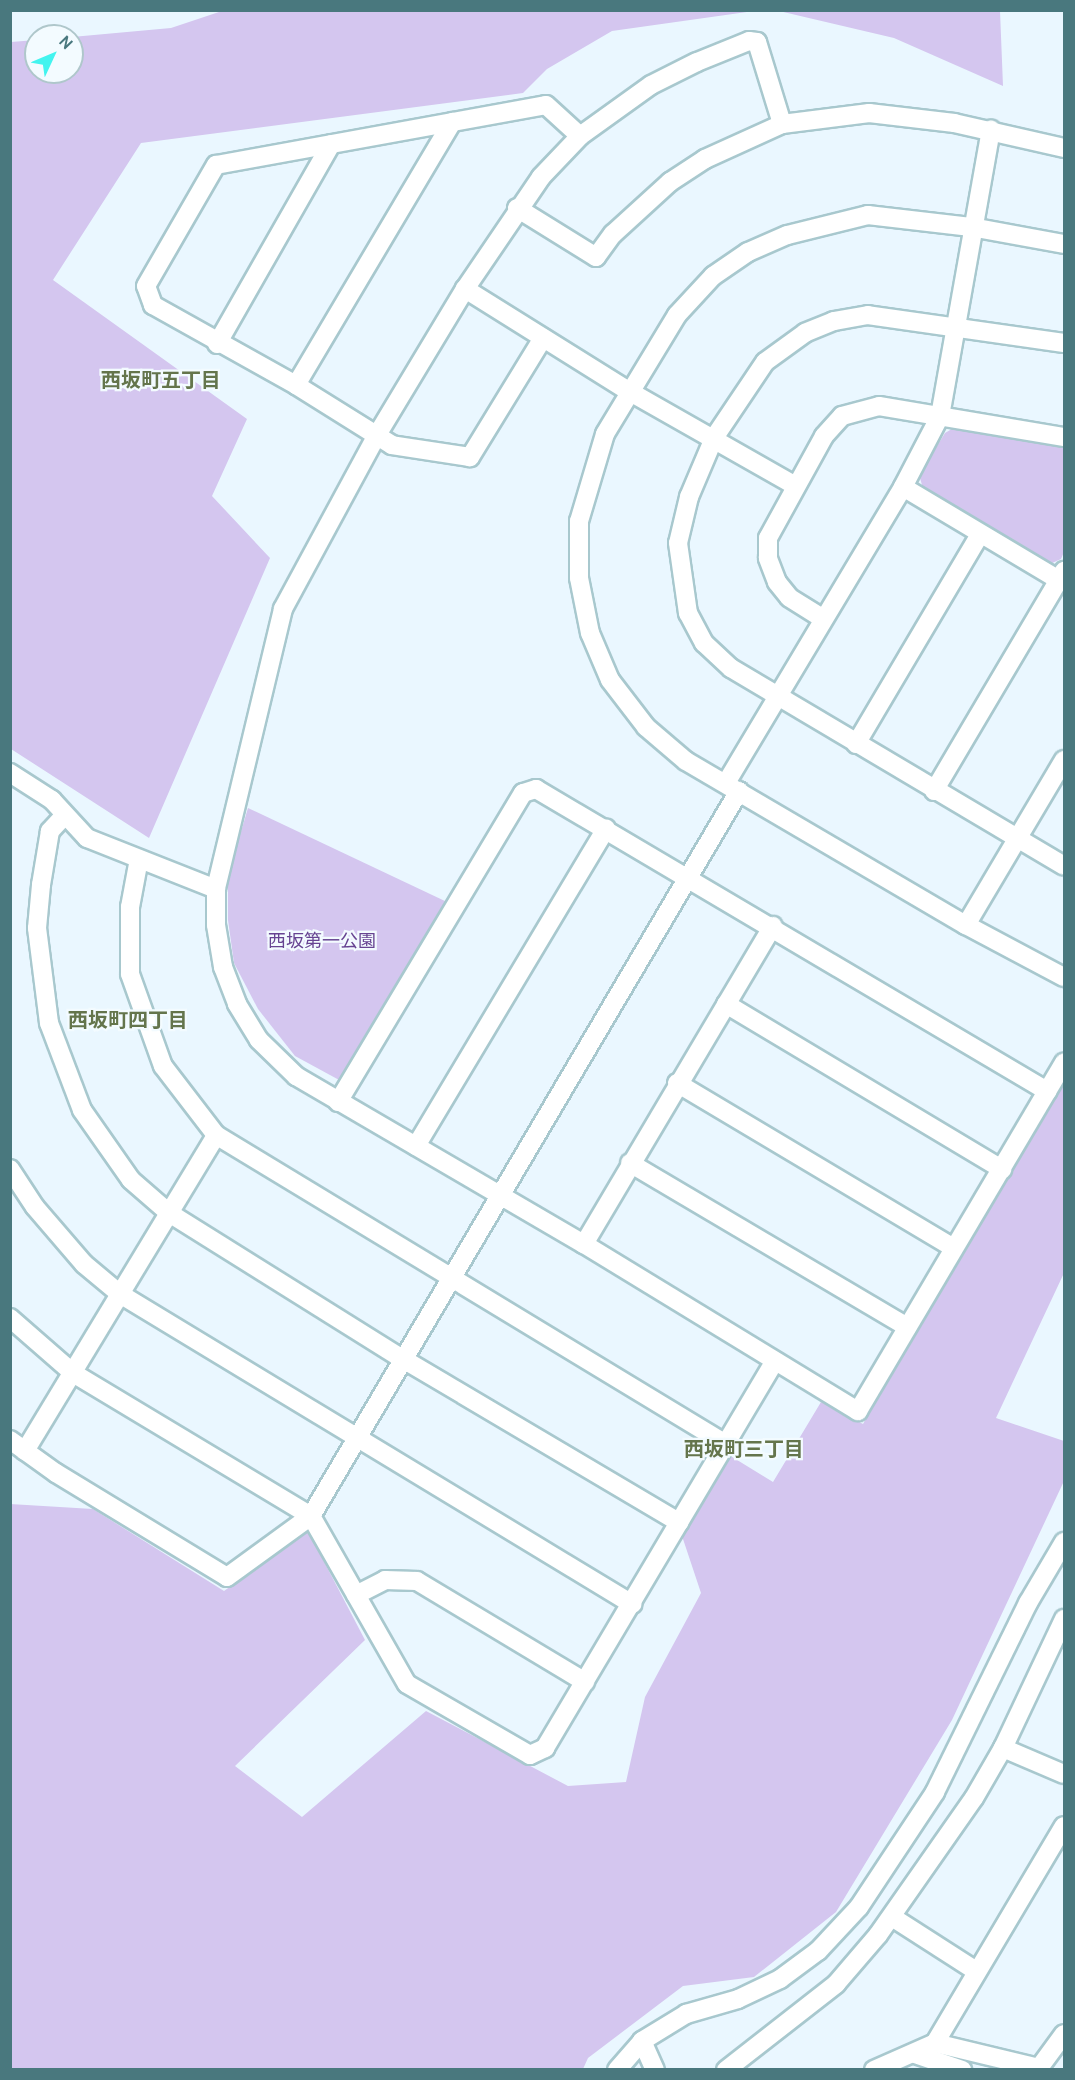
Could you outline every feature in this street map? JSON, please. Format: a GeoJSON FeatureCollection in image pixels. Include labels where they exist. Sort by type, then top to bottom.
{"type":"FeatureCollection","features":[{"type":"Feature","properties":{"kind":"street"},"geometry":{"type":"LineString","coordinates":[[782,124],[757,42],[749,41],[651,85],[580,136],[517,208],[376,435],[283,609],[216,889],[216,925],[223,967],[237,1004],[259,1040],[296,1076],[584,1244],[858,1411],[1065,1062]]}},
{"type":"Feature","properties":{"kind":"street"},"geometry":{"type":"LineString","coordinates":[[543,338],[470,457],[392,445],[296,385],[217,344],[153,305],[146,286],[216,165],[546,105],[580,136]]}},
{"type":"Feature","properties":{"kind":"street"},"geometry":{"type":"LineString","coordinates":[[517,208],[596,257],[613,234],[670,182],[714,154],[782,124],[869,113],[991,130],[1065,147]]}},
{"type":"Feature","properties":{"kind":"street"},"geometry":{"type":"LineString","coordinates":[[296,385],[452,122]]}},
{"type":"Feature","properties":{"kind":"street"},"geometry":{"type":"LineString","coordinates":[[216,1136],[73,1373],[18,1446],[227,1577],[310,1516],[689,876],[777,698],[822,618],[903,487],[940,416],[958,326],[971,226],[991,130]]}},
{"type":"Feature","properties":{"kind":"street"},"geometry":{"type":"LineString","coordinates":[[217,344],[331,144]]}},
{"type":"Feature","properties":{"kind":"street"},"geometry":{"type":"LineString","coordinates":[[1065,244],[971,226],[868,215],[814,226],[748,252],[713,276],[684,307],[630,392],[605,434],[579,521],[579,578],[590,633],[610,680],[646,728],[686,761],[966,925],[1065,977]]}},
{"type":"Feature","properties":{"kind":"street"},"geometry":{"type":"LineString","coordinates":[[465,289],[630,392],[795,485]]}},
{"type":"Feature","properties":{"kind":"street"},"geometry":{"type":"LineString","coordinates":[[1065,343],[868,315],[834,321],[805,333],[765,362],[714,438],[689,497],[678,543],[688,613],[704,643],[731,668],[777,698],[1065,866]]}},
{"type":"Feature","properties":{"kind":"street"},"geometry":{"type":"LineString","coordinates":[[822,618],[789,597],[771,571],[768,558],[770,530],[824,436],[842,416],[879,406],[1065,437]]}},
{"type":"Feature","properties":{"kind":"street"},"geometry":{"type":"LineString","coordinates":[[903,487],[980,534],[1062,576],[934,791]]}},
{"type":"Feature","properties":{"kind":"street"},"geometry":{"type":"LineString","coordinates":[[856,744],[980,534]]}},
{"type":"Feature","properties":{"kind":"street"},"geometry":{"type":"LineString","coordinates":[[966,925],[1065,760]]}},
{"type":"Feature","properties":{"kind":"street"},"geometry":{"type":"LineString","coordinates":[[10,773],[52,800],[64,816],[87,838],[216,889]]}},
{"type":"Feature","properties":{"kind":"street"},"geometry":{"type":"LineString","coordinates":[[338,1102],[523,793],[536,789],[689,876],[1047,1091]]}},
{"type":"Feature","properties":{"kind":"street"},"geometry":{"type":"LineString","coordinates":[[64,816],[50,831],[37,928],[49,1023],[82,1110],[108,1152],[131,1180],[169,1213],[403,1359],[680,1522]]}},
{"type":"Feature","properties":{"kind":"street"},"geometry":{"type":"LineString","coordinates":[[416,1146],[606,828]]}},
{"type":"Feature","properties":{"kind":"street"},"geometry":{"type":"LineString","coordinates":[[139,859],[130,907],[130,974],[163,1066],[216,1136],[724,1443]]}},
{"type":"Feature","properties":{"kind":"street"},"geometry":{"type":"LineString","coordinates":[[584,1244],[677,1083],[773,926]]}},
{"type":"Feature","properties":{"kind":"street"},"geometry":{"type":"LineString","coordinates":[[726,1004],[1002,1169]]}},
{"type":"Feature","properties":{"kind":"street"},"geometry":{"type":"LineString","coordinates":[[677,1083],[954,1248]]}},
{"type":"Feature","properties":{"kind":"street"},"geometry":{"type":"LineString","coordinates":[[630,1163],[908,1327]]}},
{"type":"Feature","properties":{"kind":"street"},"geometry":{"type":"LineString","coordinates":[[10,1169],[35,1207],[77,1256],[120,1294],[632,1605]]}},
{"type":"Feature","properties":{"kind":"street"},"geometry":{"type":"LineString","coordinates":[[10,1318],[73,1373],[310,1516],[407,1684],[530,1755],[545,1748],[632,1605],[724,1443],[775,1361]]}},
{"type":"Feature","properties":{"kind":"street"},"geometry":{"type":"LineString","coordinates":[[617,2070],[642,2041],[687,2014],[738,1999],[780,1979],[818,1951],[859,1907],[935,1792],[1004,1660],[1028,1603],[1065,1542]]}},
{"type":"Feature","properties":{"kind":"street"},"geometry":{"type":"LineString","coordinates":[[356,1595],[385,1580],[417,1581],[585,1682]]}},
{"type":"Feature","properties":{"kind":"street"},"geometry":{"type":"LineString","coordinates":[[726,2070],[836,1984],[892,1917],[926,1871],[1003,1748],[1065,1619]]}},
{"type":"Feature","properties":{"kind":"street"},"geometry":{"type":"LineString","coordinates":[[1003,1748],[1065,1774]]}},
{"type":"Feature","properties":{"kind":"street"},"geometry":{"type":"LineString","coordinates":[[874,2070],[915,2054],[934,2043],[1065,1826]]}},
{"type":"Feature","properties":{"kind":"street"},"geometry":{"type":"LineString","coordinates":[[892,1917],[976,1971]]}},
{"type":"Feature","properties":{"kind":"street"},"geometry":{"type":"LineString","coordinates":[[934,2043],[1039,2068],[1065,2034]]}},
{"type":"Feature","properties":{"kind":"street"},"geometry":{"type":"LineString","coordinates":[[642,2041],[655,2070]]}},
{"type":"Feature","properties":{"kind":"street"},"geometry":{"type":"LineString","coordinates":[[915,2054],[962,2070]]}},
{"type":"Feature","properties":{"kind":"green space"},"geometry":{"type":"Polygon","coordinates":[[[225,10],[754,11],[612,31],[547,69],[523,93],[141,143],[53,280],[247,419],[212,496],[270,558],[149,838],[11,749],[11,42],[24,41],[24,84],[84,84],[84,36],[171,28],[225,10]]]}},
{"type":"Feature","properties":{"kind":"green space"},"geometry":{"type":"Polygon","coordinates":[[[779,11],[1000,11],[1003,86],[894,38],[779,11]]]}},
{"type":"Feature","properties":{"kind":"green space"},"geometry":{"type":"Polygon","coordinates":[[[957,426],[1064,445],[1064,552],[1061,559],[1050,564],[923,488],[919,475],[945,433],[957,426]]]}},
{"type":"Feature","properties":{"kind":"green space","name":"西坂第一公園"},"geometry":{"type":"Polygon","coordinates":[[[248,808],[447,902],[341,1081],[295,1056],[258,1009],[234,963],[228,920],[228,875],[248,808]]]}},
{"type":"Feature","properties":{"kind":"green space"},"geometry":{"type":"Polygon","coordinates":[[[1064,1080],[1064,1273],[996,1418],[1064,1441],[1064,1481],[952,1720],[836,1912],[754,1977],[683,1986],[588,2058],[583,2069],[11,2069],[10,1504],[93,1509],[224,1591],[308,1531],[365,1640],[235,1766],[302,1817],[426,1711],[568,1786],[626,1782],[645,1697],[701,1593],[682,1536],[729,1455],[773,1482],[821,1402],[863,1424],[1064,1080]]]}},
{"type":"Feature","properties":{"kind":"district","name":"西坂町五丁目"},"geometry":{"type":"Point","coordinates":[161,380]}},
{"type":"Feature","properties":{"kind":"district","name":"西坂町四丁目"},"geometry":{"type":"Point","coordinates":[128,1020]}},
{"type":"Feature","properties":{"kind":"district","name":"西坂町三丁目"},"geometry":{"type":"Point","coordinates":[744,1449]}}]}
